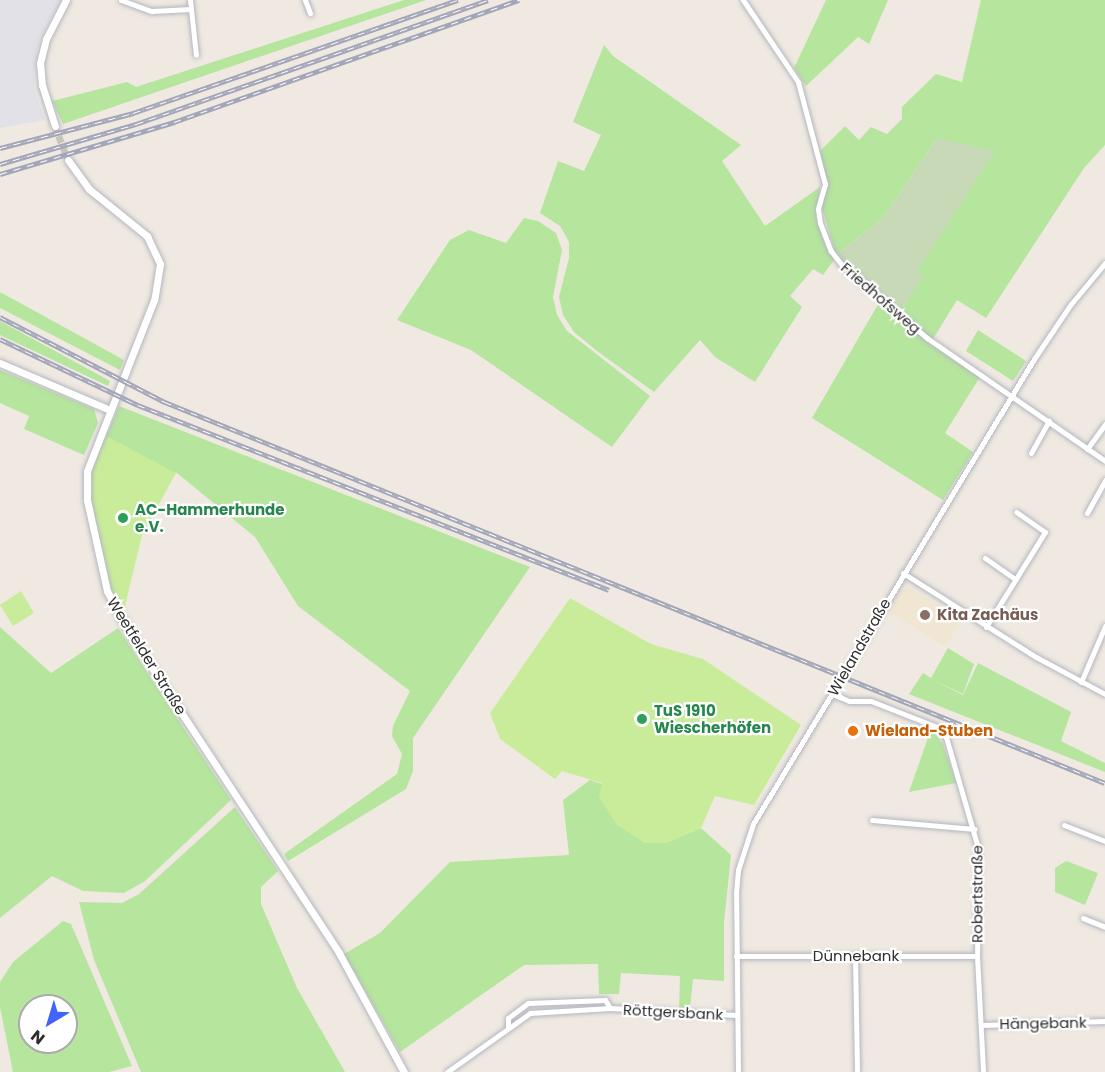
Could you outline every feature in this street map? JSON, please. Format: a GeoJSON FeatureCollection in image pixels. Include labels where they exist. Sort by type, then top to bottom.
{"type":"FeatureCollection","features":[{"type":"Feature","properties":{"kind":"street"},"geometry":{"type":"LineString","coordinates":[[55,126],[42,85],[40,63],[46,39],[66,0]]}},
{"type":"Feature","properties":{"kind":"street"},"geometry":{"type":"LineString","coordinates":[[121,0],[152,11],[191,9]]}},
{"type":"Feature","properties":{"kind":"street"},"geometry":{"type":"LineString","coordinates":[[190,0],[196,55]]}},
{"type":"Feature","properties":{"kind":"street"},"geometry":{"type":"LineString","coordinates":[[305,0],[310,13]]}},
{"type":"Feature","properties":{"kind":"street","name":"Friedhofsweg"},"geometry":{"type":"LineString","coordinates":[[743,0],[798,82],[825,184],[818,209],[831,250],[842,265],[927,338],[1012,394],[1105,461]]}},
{"type":"Feature","properties":{"kind":"street","name":"Weetfelder Straße"},"geometry":{"type":"LineString","coordinates":[[68,160],[89,189],[147,236],[160,264],[156,294],[110,410],[85,484],[107,591],[131,636],[327,934],[404,1072]]}},
{"type":"Feature","properties":{"kind":"street","name":"Wielandstraße"},"geometry":{"type":"LineString","coordinates":[[738,1072],[736,956],[738,870],[748,835],[1012,394],[1071,304],[1105,263]]}},
{"type":"Feature","properties":{"kind":"street"},"geometry":{"type":"LineString","coordinates":[[0,363],[110,410]]}},
{"type":"Feature","properties":{"kind":"street"},"geometry":{"type":"LineString","coordinates":[[1030,453],[1049,421]]}},
{"type":"Feature","properties":{"kind":"street"},"geometry":{"type":"LineString","coordinates":[[1087,449],[1105,424]]}},
{"type":"Feature","properties":{"kind":"street"},"geometry":{"type":"LineString","coordinates":[[1087,513],[1105,480]]}},
{"type":"Feature","properties":{"kind":"street"},"geometry":{"type":"LineString","coordinates":[[986,627],[1045,532],[1016,512]]}},
{"type":"Feature","properties":{"kind":"street"},"geometry":{"type":"LineString","coordinates":[[985,558],[1016,579]]}},
{"type":"Feature","properties":{"kind":"street"},"geometry":{"type":"LineString","coordinates":[[903,573],[986,627],[1105,694]]}},
{"type":"Feature","properties":{"kind":"street"},"geometry":{"type":"LineString","coordinates":[[1081,682],[1105,626]]}},
{"type":"Feature","properties":{"kind":"street","name":"Robertstraße"},"geometry":{"type":"LineString","coordinates":[[832,694],[849,701],[871,701],[942,731],[975,829],[978,848],[977,956],[983,1072]]}},
{"type":"Feature","properties":{"kind":"street"},"geometry":{"type":"LineString","coordinates":[[872,820],[975,829]]}},
{"type":"Feature","properties":{"kind":"street"},"geometry":{"type":"LineString","coordinates":[[1064,825],[1105,841]]}},
{"type":"Feature","properties":{"kind":"street"},"geometry":{"type":"LineString","coordinates":[[1083,918],[1105,927]]}},
{"type":"Feature","properties":{"kind":"street"},"geometry":{"type":"LineString","coordinates":[[855,955],[857,1072]]}},
{"type":"Feature","properties":{"kind":"street","name":"Dünnebank"},"geometry":{"type":"LineString","coordinates":[[736,956],[977,956]]}},
{"type":"Feature","properties":{"kind":"street","name":"Röttgersbank"},"geometry":{"type":"LineString","coordinates":[[508,1028],[508,1018],[528,1003],[605,1000],[610,1008]]}},
{"type":"Feature","properties":{"kind":"street"},"geometry":{"type":"LineString","coordinates":[[557,1001],[557,1011]]}},
{"type":"Feature","properties":{"kind":"street"},"geometry":{"type":"LineString","coordinates":[[569,1001],[569,1010]]}},
{"type":"Feature","properties":{"kind":"street"},"geometry":{"type":"LineString","coordinates":[[549,1002],[550,1011]]}},
{"type":"Feature","properties":{"kind":"street","name":"Röttgersbank"},"geometry":{"type":"LineString","coordinates":[[447,1072],[530,1013],[610,1008],[736,1015]]}},
{"type":"Feature","properties":{"kind":"street","name":"Hängebank"},"geometry":{"type":"LineString","coordinates":[[981,1025],[1105,1021]]}},
{"type":"Feature","properties":{"kind":"shaded area"},"geometry":{"type":"Polygon","coordinates":[[[0,0],[61,0],[39,40],[35,64],[34,88],[45,120],[0,128],[0,0]]]}},
{"type":"Feature","properties":{"kind":"shaded area","name":"Kita Zachäus"},"geometry":{"type":"Polygon","coordinates":[[[908,587],[962,620],[945,647],[888,611],[900,591],[908,587]]]}},
{"type":"Feature","properties":{"kind":"green space"},"geometry":{"type":"Polygon","coordinates":[[[404,0],[426,0],[63,124],[52,101],[127,82],[136,87],[404,0]]]}},
{"type":"Feature","properties":{"kind":"green space"},"geometry":{"type":"Polygon","coordinates":[[[826,0],[888,0],[869,44],[858,37],[806,86],[794,68],[826,0]]]}},
{"type":"Feature","properties":{"kind":"green space"},"geometry":{"type":"Polygon","coordinates":[[[981,0],[1105,0],[1105,145],[1084,168],[986,318],[957,300],[933,339],[899,313],[921,278],[917,271],[937,138],[883,218],[836,255],[821,205],[827,187],[820,151],[845,126],[859,140],[871,127],[887,134],[902,119],[902,107],[936,74],[962,82],[981,0]]]}},
{"type":"Feature","properties":{"kind":"green space"},"geometry":{"type":"Polygon","coordinates":[[[604,45],[613,56],[741,145],[722,161],[765,226],[820,187],[816,217],[834,260],[823,275],[813,269],[790,296],[802,307],[755,382],[715,357],[700,340],[654,392],[574,332],[563,315],[559,297],[569,258],[569,242],[560,226],[540,213],[558,161],[584,171],[601,135],[573,122],[604,45]]]}},
{"type":"Feature","properties":{"kind":"green space"},"geometry":{"type":"Polygon","coordinates":[[[937,138],[995,151],[917,271],[922,278],[899,313],[836,255],[883,218],[937,138]]]}},
{"type":"Feature","properties":{"kind":"green space"},"geometry":{"type":"Polygon","coordinates":[[[524,218],[538,221],[556,233],[562,250],[553,297],[557,315],[567,331],[650,396],[612,447],[471,350],[397,320],[450,240],[469,230],[506,243],[524,218]]]}},
{"type":"Feature","properties":{"kind":"green space"},"geometry":{"type":"Polygon","coordinates":[[[0,292],[124,360],[120,370],[0,308],[0,292]]]}},
{"type":"Feature","properties":{"kind":"green space"},"geometry":{"type":"Polygon","coordinates":[[[880,301],[925,340],[980,377],[945,433],[973,452],[943,500],[812,418],[880,301]]]}},
{"type":"Feature","properties":{"kind":"green space"},"geometry":{"type":"Polygon","coordinates":[[[0,321],[110,381],[108,386],[0,335],[0,321]]]}},
{"type":"Feature","properties":{"kind":"green space"},"geometry":{"type":"Polygon","coordinates":[[[978,330],[1026,361],[1013,381],[966,351],[978,330]]]}},
{"type":"Feature","properties":{"kind":"green space"},"geometry":{"type":"Polygon","coordinates":[[[0,370],[94,409],[98,423],[84,455],[24,429],[29,416],[0,403],[0,370]]]}},
{"type":"Feature","properties":{"kind":"green space"},"geometry":{"type":"Polygon","coordinates":[[[119,406],[530,567],[413,738],[413,771],[406,789],[288,861],[284,854],[397,774],[402,754],[392,736],[393,726],[410,691],[298,606],[255,537],[177,473],[96,461],[119,406]]]}},
{"type":"Feature","properties":{"kind":"green space","name":"AC-Hammerhunde e.V."},"geometry":{"type":"Polygon","coordinates":[[[106,436],[176,473],[142,535],[124,610],[110,588],[90,501],[90,471],[106,436]]]}},
{"type":"Feature","properties":{"kind":"green space"},"geometry":{"type":"Polygon","coordinates":[[[21,591],[34,613],[13,626],[0,605],[21,591]]]}},
{"type":"Feature","properties":{"kind":"green space","name":"TuS 1910 Wiescherhöfen"},"geometry":{"type":"Polygon","coordinates":[[[570,598],[651,644],[703,659],[801,725],[754,805],[715,796],[701,828],[665,843],[645,843],[617,825],[599,797],[602,783],[562,771],[555,779],[500,739],[490,713],[570,598]]]}},
{"type":"Feature","properties":{"kind":"green space"},"geometry":{"type":"Polygon","coordinates":[[[0,627],[51,673],[118,628],[231,800],[145,881],[124,893],[83,891],[52,876],[0,918],[0,627]]]}},
{"type":"Feature","properties":{"kind":"green space"},"geometry":{"type":"Polygon","coordinates":[[[948,648],[974,664],[963,694],[931,679],[963,695],[978,663],[1071,712],[1061,741],[1105,763],[1105,772],[909,694],[923,673],[931,678],[948,648]]]}},
{"type":"Feature","properties":{"kind":"green space"},"geometry":{"type":"Polygon","coordinates":[[[931,729],[943,744],[956,783],[909,792],[931,729]]]}},
{"type":"Feature","properties":{"kind":"green space"},"geometry":{"type":"Polygon","coordinates":[[[590,780],[602,784],[665,843],[701,828],[731,855],[724,923],[724,981],[693,979],[690,1009],[679,1009],[680,976],[621,973],[619,994],[599,994],[598,964],[524,965],[400,1052],[344,954],[380,933],[450,862],[569,855],[563,800],[590,780]]]}},
{"type":"Feature","properties":{"kind":"green space"},"geometry":{"type":"Polygon","coordinates":[[[235,807],[278,871],[261,887],[261,904],[297,988],[345,1072],[141,1072],[94,960],[79,902],[122,903],[139,894],[235,807]]]}},
{"type":"Feature","properties":{"kind":"green space"},"geometry":{"type":"Polygon","coordinates":[[[1066,861],[1098,873],[1085,905],[1055,892],[1055,868],[1066,861]]]}},
{"type":"Feature","properties":{"kind":"green space"},"geometry":{"type":"Polygon","coordinates":[[[63,921],[71,924],[132,1066],[109,1072],[13,1072],[0,1007],[0,982],[13,962],[63,921]]]}},
{"type":"Feature","properties":{"kind":"tunnel"},"geometry":{"type":"LineString","coordinates":[[55,126],[68,160]]}},
{"type":"Feature","properties":{"kind":"railway"},"geometry":{"type":"LineString","coordinates":[[0,148],[133,113],[458,0]]}},
{"type":"Feature","properties":{"kind":"railway"},"geometry":{"type":"LineString","coordinates":[[0,164],[136,124],[488,0]]}},
{"type":"Feature","properties":{"kind":"railway"},"geometry":{"type":"LineString","coordinates":[[0,174],[174,122],[519,0]]}},
{"type":"Feature","properties":{"kind":"railway"},"geometry":{"type":"LineString","coordinates":[[0,317],[165,402],[1105,783]]}},
{"type":"Feature","properties":{"kind":"railway"},"geometry":{"type":"LineString","coordinates":[[0,339],[138,405],[609,590]]}},
{"type":"Feature","properties":{"kind":"place","name":"AC-Hammerhunde e.V."},"geometry":{"type":"Point","coordinates":[123,518]}},
{"type":"Feature","properties":{"kind":"place","name":"Kita Zachäus"},"geometry":{"type":"Point","coordinates":[925,615]}},
{"type":"Feature","properties":{"kind":"place","name":"TuS 1910 Wiescherhöfen"},"geometry":{"type":"Point","coordinates":[642,719]}},
{"type":"Feature","properties":{"kind":"place","name":"Wieland-Stuben"},"geometry":{"type":"Point","coordinates":[853,731]}}]}
